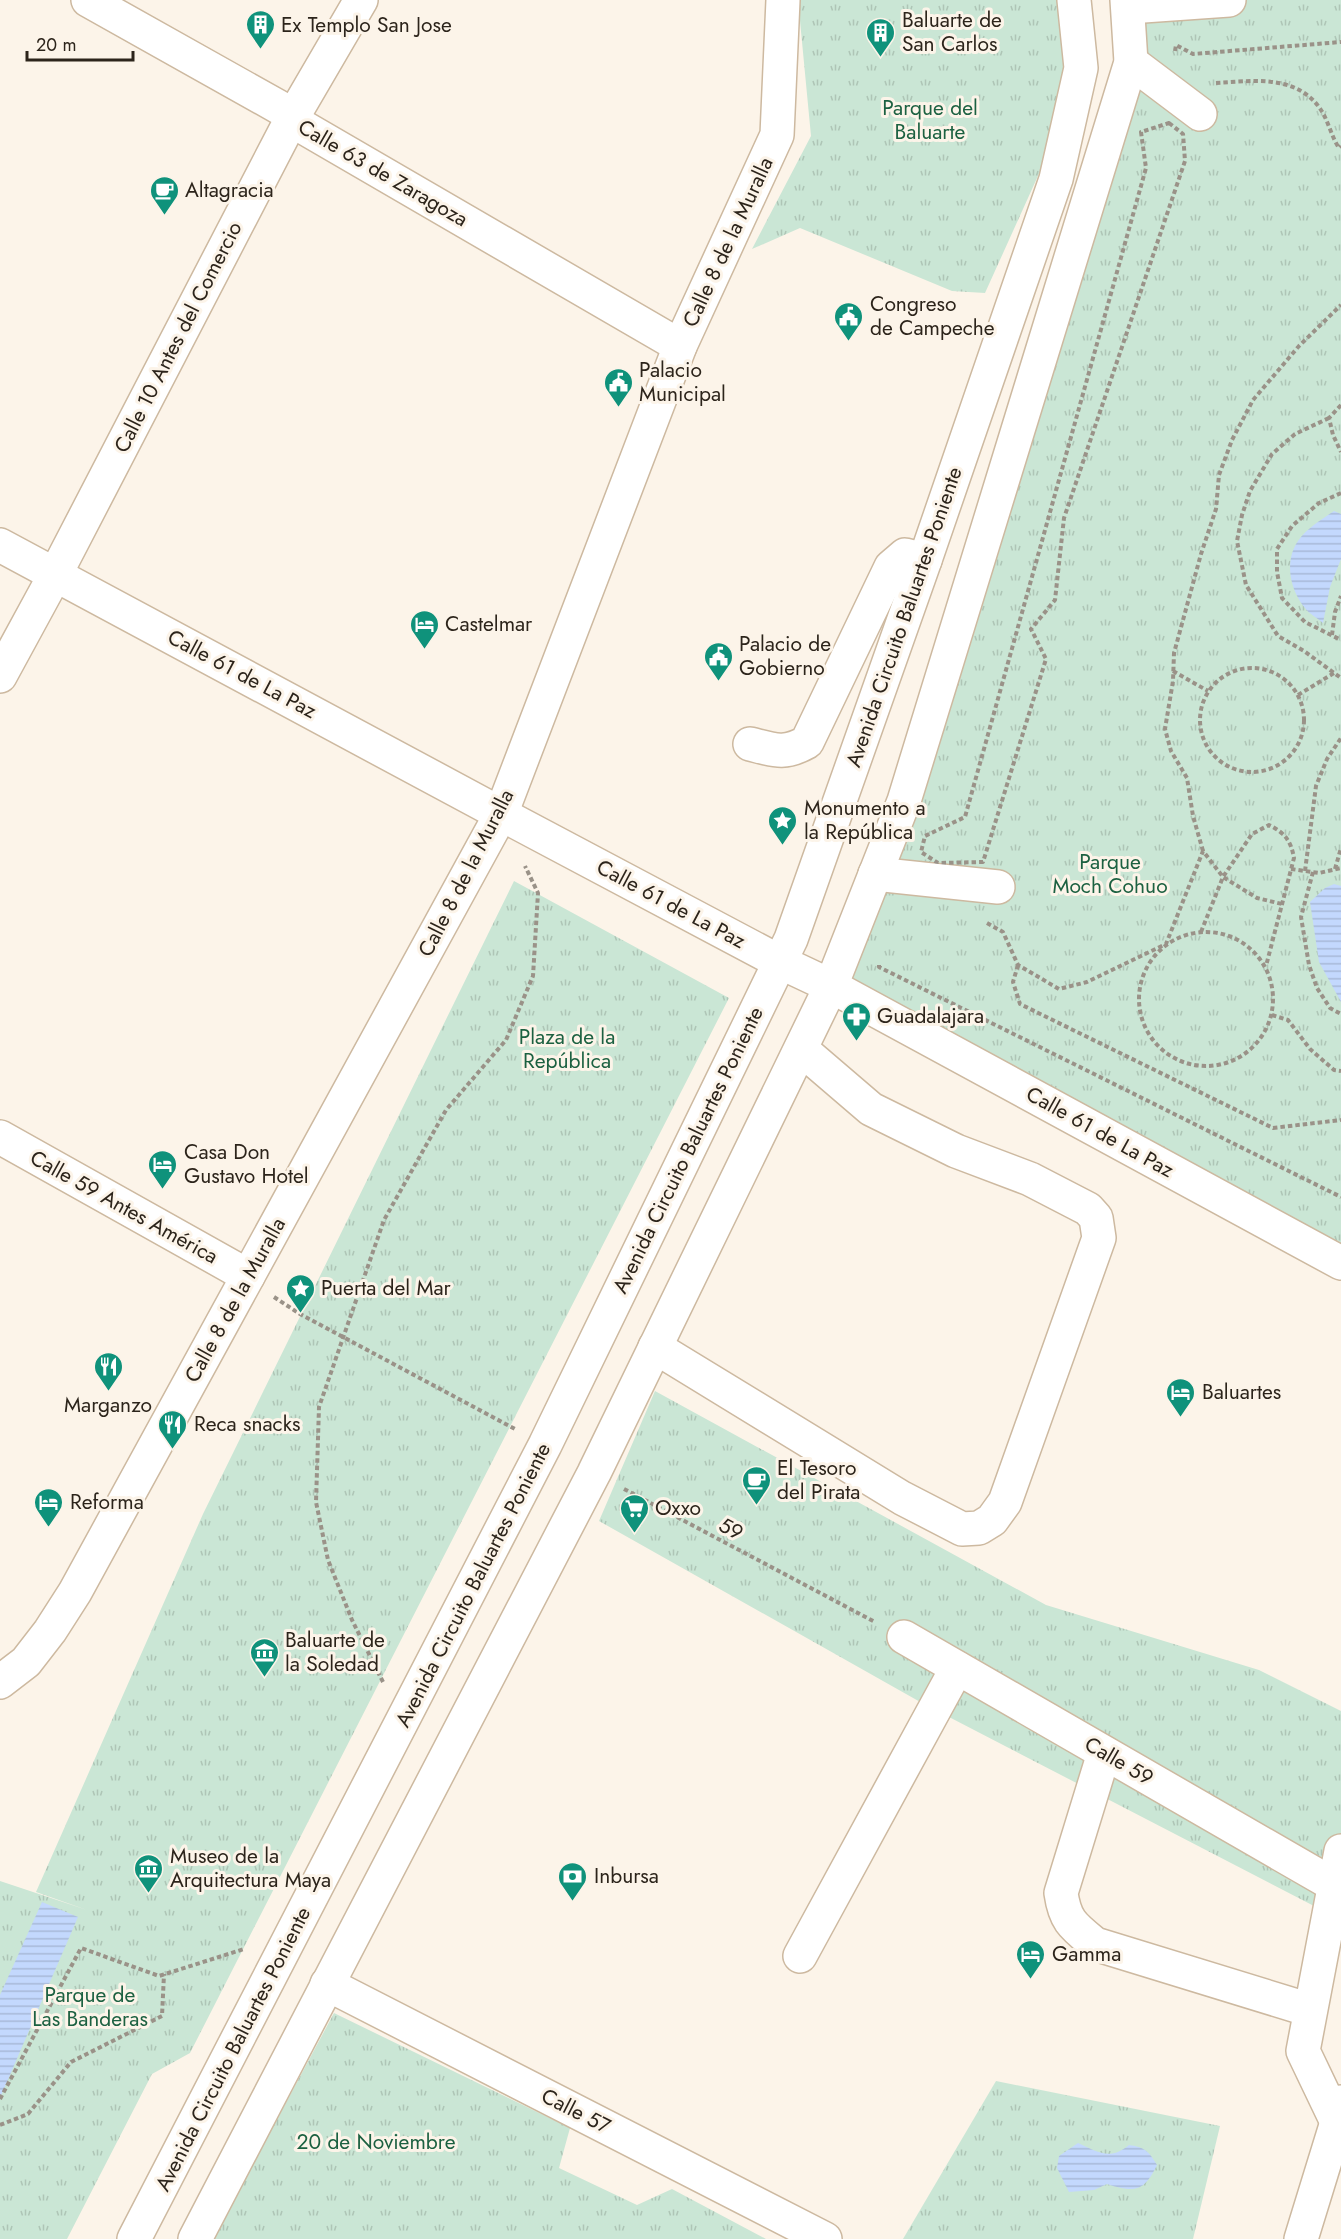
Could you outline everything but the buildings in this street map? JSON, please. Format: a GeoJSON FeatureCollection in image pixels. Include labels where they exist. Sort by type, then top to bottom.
{"type":"FeatureCollection","features":[{"type":"Feature","properties":{"kind":"street","name":"Calle 63 de Zaragoza"},"geometry":{"type":"LineString","coordinates":[[88,0],[284,110],[291,120],[680,346]]}},
{"type":"Feature","properties":{"kind":"street","name":"Calle 10 Antes del Comercio"},"geometry":{"type":"LineString","coordinates":[[0,676],[56,573],[291,120],[361,0]]}},
{"type":"Feature","properties":{"kind":"street","name":"Calle 8 de la Muralla"},"geometry":{"type":"LineString","coordinates":[[0,1682],[26,1662],[75,1592],[501,814],[680,346],[777,135],[783,0]]}},
{"type":"Feature","properties":{"kind":"street","name":"Avenida Circuito Baluartes Poniente"},"geometry":{"type":"LineString","coordinates":[[135,2239],[545,1445],[791,939],[1056,179],[1081,68],[1074,0]]}},
{"type":"Feature","properties":{"kind":"street"},"geometry":{"type":"LineString","coordinates":[[195,2239],[594,1473],[831,986],[904,801],[1131,62],[1128,4],[1229,0]]}},
{"type":"Feature","properties":{"kind":"street"},"geometry":{"type":"LineString","coordinates":[[1131,62],[1200,114]]}},
{"type":"Feature","properties":{"kind":"street","name":"Calle 61 de La Paz"},"geometry":{"type":"LineString","coordinates":[[0,544],[501,814],[780,962],[831,986],[1341,1263]]}},
{"type":"Feature","properties":{"kind":"street"},"geometry":{"type":"LineString","coordinates":[[750,744],[780,752],[795,749],[807,742],[891,567],[905,555],[925,560]]}},
{"type":"Feature","properties":{"kind":"street"},"geometry":{"type":"LineString","coordinates":[[875,874],[991,874]]}},
{"type":"Feature","properties":{"kind":"street"},"geometry":{"type":"LineString","coordinates":[[656,1347],[902,1498],[962,1529],[979,1528],[992,1520],[1005,1502],[1099,1238],[1096,1218],[1088,1209],[1030,1179],[956,1151],[871,1109],[801,1049]]}},
{"type":"Feature","properties":{"kind":"street","name":"Calle 59 Antes América"},"geometry":{"type":"LineString","coordinates":[[0,1137],[248,1276]]}},
{"type":"Feature","properties":{"kind":"street","name":"Calle 59"},"geometry":{"type":"LineString","coordinates":[[904,1637],[1334,1885]]}},
{"type":"Feature","properties":{"kind":"street"},"geometry":{"type":"LineString","coordinates":[[800,1956],[957,1668]]}},
{"type":"Feature","properties":{"kind":"street"},"geometry":{"type":"LineString","coordinates":[[1104,1753],[1060,1893],[1063,1911],[1076,1929],[1095,1944],[1310,2010]]}},
{"type":"Feature","properties":{"kind":"street"},"geometry":{"type":"LineString","coordinates":[[1301,2239],[1339,2112],[1302,2051],[1341,1851]]}},
{"type":"Feature","properties":{"kind":"street","name":"Calle 57"},"geometry":{"type":"LineString","coordinates":[[327,1984],[825,2239]]}},
{"type":"Feature","properties":{"kind":"path"},"geometry":{"type":"LineString","coordinates":[[1174,53],[1176,45],[1192,54],[1341,42]]}},
{"type":"Feature","properties":{"kind":"path"},"geometry":{"type":"LineString","coordinates":[[1214,83],[1277,81],[1303,90],[1320,108],[1332,138],[1340,149]]}},
{"type":"Feature","properties":{"kind":"path"},"geometry":{"type":"LineString","coordinates":[[1169,123],[1183,134],[1185,161],[1064,518],[1055,600],[1031,629],[1046,659],[991,874],[938,863],[921,852],[925,836],[965,817],[1146,168],[1141,132],[1169,123]]}},
{"type":"Feature","properties":{"kind":"path"},"geometry":{"type":"LineString","coordinates":[[1282,904],[1257,898],[1223,878],[1203,851],[1193,816],[1186,778],[1171,752],[1165,729],[1174,653],[1201,554],[1216,509],[1219,475],[1232,440],[1252,400],[1299,346],[1341,305]]}},
{"type":"Feature","properties":{"kind":"path"},"geometry":{"type":"LineString","coordinates":[[1341,405],[1329,418],[1295,434],[1272,454],[1250,491],[1237,541],[1246,585],[1278,636],[1304,651],[1341,678]]}},
{"type":"Feature","properties":{"kind":"path"},"geometry":{"type":"LineString","coordinates":[[1329,418],[1333,435],[1341,452]]}},
{"type":"Feature","properties":{"kind":"path"},"geometry":{"type":"LineString","coordinates":[[1341,493],[1319,502],[1292,526],[1277,549],[1277,572],[1282,598],[1305,622],[1341,640]]}},
{"type":"Feature","properties":{"kind":"path"},"geometry":{"type":"LineString","coordinates":[[1332,635],[1335,612],[1341,596]]}},
{"type":"Feature","properties":{"kind":"path"},"geometry":{"type":"LineString","coordinates":[[1254,668],[1271,672],[1287,681],[1298,695],[1304,712],[1303,729],[1298,745],[1287,758],[1273,768],[1257,772],[1240,772],[1224,765],[1211,755],[1203,740],[1199,724],[1201,707],[1208,691],[1220,678],[1236,670],[1254,668]]}},
{"type":"Feature","properties":{"kind":"path"},"geometry":{"type":"LineString","coordinates":[[1173,670],[1208,691]]}},
{"type":"Feature","properties":{"kind":"path"},"geometry":{"type":"LineString","coordinates":[[1298,695],[1334,674]]}},
{"type":"Feature","properties":{"kind":"path"},"geometry":{"type":"LineString","coordinates":[[1305,871],[1316,786],[1327,759],[1341,738]]}},
{"type":"Feature","properties":{"kind":"path"},"geometry":{"type":"LineString","coordinates":[[1201,932],[1223,878],[1252,834],[1269,825],[1280,831],[1292,844],[1294,858],[1266,966]]}},
{"type":"Feature","properties":{"kind":"path"},"geometry":{"type":"LineString","coordinates":[[1335,869],[1341,848]]}},
{"type":"Feature","properties":{"kind":"path"},"geometry":{"type":"LineString","coordinates":[[984,921],[1003,932],[1018,965],[1059,989],[1087,982],[1166,944],[1186,934],[1209,931],[1232,936],[1251,948],[1266,966],[1274,988],[1272,1015],[1264,1032],[1251,1049],[1233,1060],[1212,1066],[1190,1065],[1170,1056],[1154,1042],[1143,1024],[1138,1003],[1141,981],[1149,962],[1166,944],[1203,851]]}},
{"type":"Feature","properties":{"kind":"path"},"geometry":{"type":"LineString","coordinates":[[409,1708],[381,1680],[352,1620],[328,1560],[316,1502],[319,1407],[384,1220],[446,1110],[506,1040],[533,976],[538,894],[524,864]]}},
{"type":"Feature","properties":{"kind":"path"},"geometry":{"type":"LineString","coordinates":[[1291,868],[1319,873],[1341,868]]}},
{"type":"Feature","properties":{"kind":"path"},"geometry":{"type":"LineString","coordinates":[[1313,872],[1301,917],[1309,965],[1317,988],[1330,1008],[1341,1014]]}},
{"type":"Feature","properties":{"kind":"path"},"geometry":{"type":"LineString","coordinates":[[881,956],[879,967],[1341,1197]]}},
{"type":"Feature","properties":{"kind":"path"},"geometry":{"type":"LineString","coordinates":[[1018,965],[1013,982],[1020,1004],[1273,1128],[1341,1120]]}},
{"type":"Feature","properties":{"kind":"path"},"geometry":{"type":"LineString","coordinates":[[1272,1015],[1288,1020],[1310,1048],[1334,1070],[1341,1071]]}},
{"type":"Feature","properties":{"kind":"path"},"geometry":{"type":"LineString","coordinates":[[248,1276],[272,1296],[342,1336],[545,1445]]}},
{"type":"Feature","properties":{"kind":"path","name":"59"},"geometry":{"type":"LineString","coordinates":[[594,1473],[904,1637]]}},
{"type":"Feature","properties":{"kind":"path"},"geometry":{"type":"LineString","coordinates":[[0,2099],[81,1948],[159,1976],[244,1949]]}},
{"type":"Feature","properties":{"kind":"path"},"geometry":{"type":"LineString","coordinates":[[0,2125],[28,2114],[71,2062],[162,2016],[164,1974]]}},
{"type":"Feature","properties":{"kind":"green space","name":"Parque del Baluarte"},"geometry":{"type":"Polygon","coordinates":[[[798,0],[1060,0],[1064,65],[1057,127],[1042,167],[985,293],[952,291],[800,228],[752,249],[811,136],[798,0]]]}},
{"type":"Feature","properties":{"kind":"green space","name":"Parque Moch Cohuo"},"geometry":{"type":"Polygon","coordinates":[[[1217,0],[1341,0],[1341,1263],[831,986],[1131,62],[1129,7],[1217,0]]]}},
{"type":"Feature","properties":{"kind":"green space","name":"Plaza de la República"},"geometry":{"type":"Polygon","coordinates":[[[514,881],[729,998],[190,2053],[152,2074],[67,2239],[0,2239],[0,1881],[87,1910],[36,1892],[203,1514],[514,881]]]}},
{"type":"Feature","properties":{"kind":"green space"},"geometry":{"type":"Polygon","coordinates":[[[655,1391],[1046,1605],[1259,1670],[1341,1711],[1341,1920],[922,1703],[599,1521],[655,1391]]]}},
{"type":"Feature","properties":{"kind":"green space","name":"20 de Noviembre"},"geometry":{"type":"Polygon","coordinates":[[[334,2013],[570,2128],[559,2168],[637,2205],[672,2189],[766,2239],[213,2239],[334,2013]]]}},
{"type":"Feature","properties":{"kind":"green space"},"geometry":{"type":"Polygon","coordinates":[[[996,2081],[1220,2126],[1193,2239],[903,2239],[996,2081]]]}},
{"type":"Feature","properties":{"kind":"water"},"geometry":{"type":"Polygon","coordinates":[[[1334,511],[1341,514],[1341,559],[1330,587],[1323,623],[1300,601],[1293,584],[1290,566],[1294,549],[1302,536],[1314,524],[1334,511]]]}},
{"type":"Feature","properties":{"kind":"water"},"geometry":{"type":"Polygon","coordinates":[[[1334,884],[1341,886],[1341,1002],[1319,962],[1310,902],[1325,888],[1334,884]]]}},
{"type":"Feature","properties":{"kind":"water"},"geometry":{"type":"Polygon","coordinates":[[[42,1902],[78,1917],[0,2098],[0,1995],[42,1902]]]}},
{"type":"Feature","properties":{"kind":"water"},"geometry":{"type":"Polygon","coordinates":[[[1078,2143],[1098,2152],[1110,2154],[1129,2145],[1139,2147],[1149,2153],[1157,2165],[1148,2181],[1138,2188],[1125,2189],[1107,2184],[1094,2190],[1069,2192],[1057,2168],[1059,2156],[1078,2143]]]}},
{"type":"Feature","properties":{"kind":"place","name":"Ex Templo San Jose"},"geometry":{"type":"Point","coordinates":[260,50]}},
{"type":"Feature","properties":{"kind":"place","name":"Baluarte de San Carlos"},"geometry":{"type":"Point","coordinates":[881,58]}},
{"type":"Feature","properties":{"kind":"place","name":"Altagracia"},"geometry":{"type":"Point","coordinates":[164,216]}},
{"type":"Feature","properties":{"kind":"place","name":"Congreso de Campeche"},"geometry":{"type":"Point","coordinates":[849,342]}},
{"type":"Feature","properties":{"kind":"place","name":"Palacio Municipal"},"geometry":{"type":"Point","coordinates":[618,408]}},
{"type":"Feature","properties":{"kind":"place","name":"Castelmar"},"geometry":{"type":"Point","coordinates":[424,650]}},
{"type":"Feature","properties":{"kind":"place","name":"Palacio de Gobierno"},"geometry":{"type":"Point","coordinates":[718,682]}},
{"type":"Feature","properties":{"kind":"place","name":"Monumento a la República"},"geometry":{"type":"Point","coordinates":[783,846]}},
{"type":"Feature","properties":{"kind":"place","name":"Guadalajara"},"geometry":{"type":"Point","coordinates":[856,1042]}},
{"type":"Feature","properties":{"kind":"place","name":"Casa Don Gustavo Hotel"},"geometry":{"type":"Point","coordinates":[163,1190]}},
{"type":"Feature","properties":{"kind":"place","name":"Puerta del Mar"},"geometry":{"type":"Point","coordinates":[300,1314]}},
{"type":"Feature","properties":{"kind":"place","name":"Marganzo"},"geometry":{"type":"Point","coordinates":[108,1392]}},
{"type":"Feature","properties":{"kind":"place","name":"Baluartes"},"geometry":{"type":"Point","coordinates":[1181,1418]}},
{"type":"Feature","properties":{"kind":"place","name":"Reca snacks"},"geometry":{"type":"Point","coordinates":[173,1450]}},
{"type":"Feature","properties":{"kind":"place","name":"El Tesoro del Pirata"},"geometry":{"type":"Point","coordinates":[756,1506]}},
{"type":"Feature","properties":{"kind":"place","name":"Reforma"},"geometry":{"type":"Point","coordinates":[49,1528]}},
{"type":"Feature","properties":{"kind":"place","name":"Oxxo"},"geometry":{"type":"Point","coordinates":[634,1534]}},
{"type":"Feature","properties":{"kind":"place","name":"Baluarte de la Soledad"},"geometry":{"type":"Point","coordinates":[264,1678]}},
{"type":"Feature","properties":{"kind":"place","name":"Museo de la Arquitectura Maya"},"geometry":{"type":"Point","coordinates":[149,1894]}},
{"type":"Feature","properties":{"kind":"place","name":"Inbursa"},"geometry":{"type":"Point","coordinates":[573,1902]}},
{"type":"Feature","properties":{"kind":"place","name":"Gamma"},"geometry":{"type":"Point","coordinates":[1031,1980]}},
{"type":"Feature","properties":{"kind":"park label","name":"Parque de Las Banderas"},"geometry":{"type":"Point","coordinates":[90,2007]}}]}
